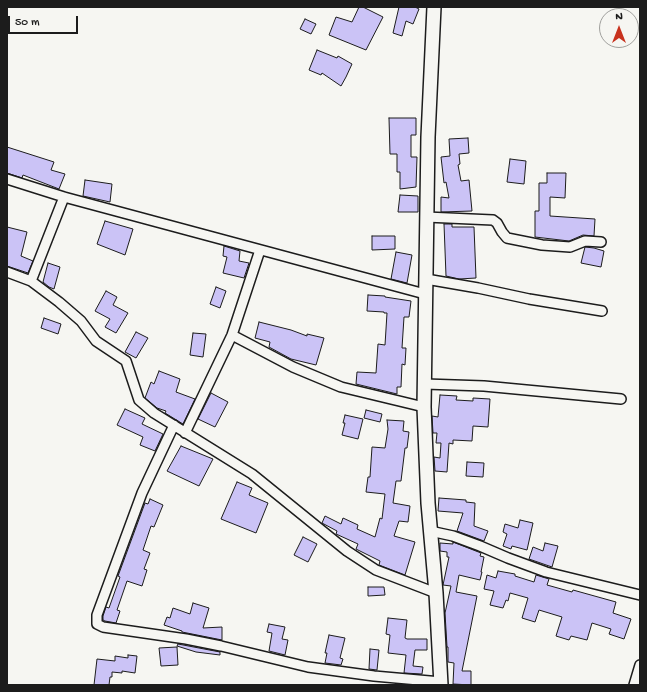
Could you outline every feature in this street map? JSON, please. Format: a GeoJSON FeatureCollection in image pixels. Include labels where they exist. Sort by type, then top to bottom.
{"type":"FeatureCollection","features":[{"type":"Feature","properties":{"kind":"street"},"geometry":{"type":"LineString","coordinates":[[174,425],[142,493],[97,615],[98,624],[103,627],[186,639],[221,646],[308,667],[441,683],[436,593],[430,532],[424,407],[426,217],[434,7]]}},
{"type":"Feature","properties":{"kind":"street"},"geometry":{"type":"LineString","coordinates":[[7,179],[64,197],[425,294]]}},
{"type":"Feature","properties":{"kind":"street"},"geometry":{"type":"LineString","coordinates":[[30,281],[64,197]]}},
{"type":"Feature","properties":{"kind":"street"},"geometry":{"type":"LineString","coordinates":[[426,217],[493,220],[508,238],[542,245],[570,247],[585,241],[601,242]]}},
{"type":"Feature","properties":{"kind":"street"},"geometry":{"type":"LineString","coordinates":[[185,432],[232,335],[260,250]]}},
{"type":"Feature","properties":{"kind":"street"},"geometry":{"type":"LineString","coordinates":[[7,272],[30,281],[81,320],[96,340],[126,361],[139,400],[154,413],[252,474],[346,551],[376,570],[436,593]]}},
{"type":"Feature","properties":{"kind":"street"},"geometry":{"type":"LineString","coordinates":[[426,279],[529,299],[602,311]]}},
{"type":"Feature","properties":{"kind":"street"},"geometry":{"type":"LineString","coordinates":[[232,335],[293,366],[341,386],[424,407]]}},
{"type":"Feature","properties":{"kind":"street"},"geometry":{"type":"LineString","coordinates":[[425,384],[484,386],[621,399]]}},
{"type":"Feature","properties":{"kind":"street"},"geometry":{"type":"LineString","coordinates":[[430,532],[453,536],[546,572],[640,595]]}},
{"type":"Feature","properties":{"kind":"street"},"geometry":{"type":"LineString","coordinates":[[634,685],[640,665]]}},
{"type":"Feature","properties":{"kind":"building"},"geometry":{"type":"Polygon","coordinates":[[[359,7],[363,7],[383,17],[366,50],[329,35],[336,17],[352,22],[359,7]]]}},
{"type":"Feature","properties":{"kind":"building"},"geometry":{"type":"Polygon","coordinates":[[[399,7],[415,7],[419,9],[413,24],[406,21],[402,36],[393,33],[399,7]]]}},
{"type":"Feature","properties":{"kind":"building"},"geometry":{"type":"Polygon","coordinates":[[[305,19],[316,24],[311,34],[300,29],[305,19]]]}},
{"type":"Feature","properties":{"kind":"building"},"geometry":{"type":"Polygon","coordinates":[[[317,50],[337,58],[338,56],[352,64],[341,86],[322,73],[321,75],[309,70],[317,50]]]}},
{"type":"Feature","properties":{"kind":"building"},"geometry":{"type":"Polygon","coordinates":[[[389,118],[416,118],[416,135],[411,135],[411,157],[417,157],[416,187],[400,189],[400,172],[397,172],[397,154],[390,154],[389,118]]]}},
{"type":"Feature","properties":{"kind":"building"},"geometry":{"type":"Polygon","coordinates":[[[468,138],[469,153],[459,154],[460,164],[458,165],[461,181],[469,180],[472,211],[441,212],[441,197],[449,198],[446,182],[444,183],[441,157],[450,156],[449,139],[468,138]]]}},
{"type":"Feature","properties":{"kind":"building"},"geometry":{"type":"Polygon","coordinates":[[[7,147],[54,162],[51,170],[65,174],[59,189],[23,175],[22,178],[7,173],[7,147]]]}},
{"type":"Feature","properties":{"kind":"building"},"geometry":{"type":"Polygon","coordinates":[[[510,159],[526,161],[524,184],[507,182],[510,159]]]}},
{"type":"Feature","properties":{"kind":"building"},"geometry":{"type":"Polygon","coordinates":[[[547,173],[566,173],[565,198],[550,197],[550,216],[595,219],[594,236],[583,235],[569,241],[535,237],[535,211],[539,211],[539,183],[547,183],[547,173]]]}},
{"type":"Feature","properties":{"kind":"building"},"geometry":{"type":"Polygon","coordinates":[[[85,180],[112,184],[110,202],[83,196],[85,180]]]}},
{"type":"Feature","properties":{"kind":"building"},"geometry":{"type":"Polygon","coordinates":[[[400,195],[418,196],[418,212],[398,212],[400,195]]]}},
{"type":"Feature","properties":{"kind":"building"},"geometry":{"type":"Polygon","coordinates":[[[105,221],[133,229],[125,255],[97,244],[105,221]]]}},
{"type":"Feature","properties":{"kind":"building"},"geometry":{"type":"Polygon","coordinates":[[[444,224],[452,224],[452,227],[474,227],[476,278],[459,279],[446,276],[444,224]]]}},
{"type":"Feature","properties":{"kind":"building"},"geometry":{"type":"Polygon","coordinates":[[[7,227],[27,232],[21,256],[33,261],[28,273],[7,266],[7,227]]]}},
{"type":"Feature","properties":{"kind":"building"},"geometry":{"type":"Polygon","coordinates":[[[372,236],[395,236],[395,249],[372,250],[372,236]]]}},
{"type":"Feature","properties":{"kind":"building"},"geometry":{"type":"Polygon","coordinates":[[[224,246],[240,251],[239,261],[249,263],[244,278],[223,273],[227,257],[223,256],[224,246]]]}},
{"type":"Feature","properties":{"kind":"building"},"geometry":{"type":"Polygon","coordinates":[[[585,247],[604,251],[601,267],[581,263],[585,247]]]}},
{"type":"Feature","properties":{"kind":"building"},"geometry":{"type":"Polygon","coordinates":[[[396,252],[412,255],[407,283],[391,279],[396,252]]]}},
{"type":"Feature","properties":{"kind":"building"},"geometry":{"type":"Polygon","coordinates":[[[48,263],[60,267],[54,289],[43,282],[48,263]]]}},
{"type":"Feature","properties":{"kind":"building"},"geometry":{"type":"Polygon","coordinates":[[[216,287],[226,291],[220,308],[210,304],[216,287]]]}},
{"type":"Feature","properties":{"kind":"building"},"geometry":{"type":"Polygon","coordinates":[[[106,291],[117,297],[113,305],[128,313],[116,333],[105,327],[110,319],[95,311],[106,291]]]}},
{"type":"Feature","properties":{"kind":"building"},"geometry":{"type":"Polygon","coordinates":[[[368,295],[385,296],[411,301],[409,317],[404,317],[402,348],[406,348],[405,365],[402,364],[401,387],[397,387],[397,394],[356,384],[357,372],[376,373],[378,344],[385,345],[387,313],[367,311],[368,295]]]}},
{"type":"Feature","properties":{"kind":"building"},"geometry":{"type":"Polygon","coordinates":[[[44,318],[61,324],[58,334],[41,328],[44,318]]]}},
{"type":"Feature","properties":{"kind":"building"},"geometry":{"type":"Polygon","coordinates":[[[259,322],[291,330],[307,336],[307,334],[324,338],[316,365],[291,359],[269,347],[270,342],[255,338],[259,322]]]}},
{"type":"Feature","properties":{"kind":"building"},"geometry":{"type":"Polygon","coordinates":[[[136,332],[148,338],[136,358],[125,352],[136,332]]]}},
{"type":"Feature","properties":{"kind":"building"},"geometry":{"type":"Polygon","coordinates":[[[193,333],[206,334],[203,357],[190,355],[193,333]]]}},
{"type":"Feature","properties":{"kind":"building"},"geometry":{"type":"Polygon","coordinates":[[[159,371],[180,379],[176,392],[195,399],[183,424],[165,413],[166,411],[157,408],[145,398],[151,382],[154,384],[159,371]]]}},
{"type":"Feature","properties":{"kind":"building"},"geometry":{"type":"Polygon","coordinates":[[[211,393],[228,402],[215,427],[198,419],[211,393]]]}},
{"type":"Feature","properties":{"kind":"building"},"geometry":{"type":"Polygon","coordinates":[[[440,395],[457,396],[456,400],[473,401],[473,398],[490,399],[488,427],[473,426],[472,441],[453,440],[453,444],[449,443],[447,472],[435,471],[434,457],[440,458],[441,443],[436,443],[437,433],[433,433],[432,416],[438,417],[440,395]]]}},
{"type":"Feature","properties":{"kind":"building"},"geometry":{"type":"Polygon","coordinates":[[[125,409],[145,418],[142,424],[163,434],[155,451],[140,445],[143,437],[117,425],[125,409]]]}},
{"type":"Feature","properties":{"kind":"building"},"geometry":{"type":"Polygon","coordinates":[[[366,410],[382,414],[380,422],[364,418],[366,410]]]}},
{"type":"Feature","properties":{"kind":"building"},"geometry":{"type":"Polygon","coordinates":[[[345,415],[363,419],[358,439],[342,435],[345,415]]]}},
{"type":"Feature","properties":{"kind":"building"},"geometry":{"type":"Polygon","coordinates":[[[387,420],[404,421],[403,431],[409,432],[407,448],[405,448],[401,481],[396,481],[393,503],[410,506],[408,522],[399,521],[394,536],[415,542],[405,575],[379,565],[380,561],[356,549],[358,544],[336,534],[337,531],[322,523],[325,516],[341,524],[343,518],[358,525],[357,529],[375,537],[380,518],[382,519],[385,494],[366,492],[368,477],[370,477],[372,447],[385,448],[388,429],[387,420]]]}},
{"type":"Feature","properties":{"kind":"building"},"geometry":{"type":"Polygon","coordinates":[[[181,446],[213,459],[199,486],[167,471],[181,446]]]}},
{"type":"Feature","properties":{"kind":"building"},"geometry":{"type":"Polygon","coordinates":[[[467,462],[484,463],[483,477],[466,476],[467,462]]]}},
{"type":"Feature","properties":{"kind":"building"},"geometry":{"type":"Polygon","coordinates":[[[237,482],[252,488],[249,495],[268,503],[256,533],[221,519],[237,482]]]}},
{"type":"Feature","properties":{"kind":"building"},"geometry":{"type":"Polygon","coordinates":[[[439,498],[466,500],[466,502],[475,503],[474,526],[488,531],[484,541],[457,531],[463,513],[438,511],[439,498]]]}},
{"type":"Feature","properties":{"kind":"building"},"geometry":{"type":"Polygon","coordinates":[[[150,499],[163,505],[154,527],[151,526],[143,550],[150,553],[144,569],[147,570],[142,586],[127,581],[117,610],[120,611],[116,623],[105,621],[103,620],[103,616],[106,607],[109,608],[120,577],[118,576],[145,503],[148,504],[150,499]]]}},
{"type":"Feature","properties":{"kind":"building"},"geometry":{"type":"Polygon","coordinates":[[[520,520],[533,523],[527,550],[512,546],[511,549],[503,546],[507,534],[503,532],[505,524],[518,528],[520,520]]]}},
{"type":"Feature","properties":{"kind":"building"},"geometry":{"type":"Polygon","coordinates":[[[303,537],[317,544],[308,562],[294,555],[303,537]]]}},
{"type":"Feature","properties":{"kind":"building"},"geometry":{"type":"Polygon","coordinates":[[[453,542],[481,553],[480,556],[484,557],[480,580],[459,575],[456,592],[477,596],[462,671],[471,671],[471,685],[453,684],[454,663],[448,662],[445,613],[451,586],[443,585],[449,557],[447,557],[447,552],[440,551],[440,543],[453,544],[453,542]]]}},
{"type":"Feature","properties":{"kind":"building"},"geometry":{"type":"Polygon","coordinates":[[[545,543],[558,546],[552,567],[529,559],[533,547],[543,551],[545,543]]]}},
{"type":"Feature","properties":{"kind":"building"},"geometry":{"type":"Polygon","coordinates":[[[498,571],[515,574],[515,576],[534,582],[536,575],[549,579],[547,585],[572,592],[573,590],[616,602],[613,613],[631,619],[624,639],[609,634],[611,629],[592,623],[587,640],[571,636],[569,640],[556,636],[562,617],[539,610],[535,622],[522,618],[528,598],[510,593],[508,601],[506,600],[503,608],[490,605],[494,591],[484,589],[487,575],[496,578],[498,571]]]}},
{"type":"Feature","properties":{"kind":"building"},"geometry":{"type":"Polygon","coordinates":[[[368,587],[384,587],[385,595],[368,596],[368,587]]]}},
{"type":"Feature","properties":{"kind":"building"},"geometry":{"type":"Polygon","coordinates":[[[193,603],[209,608],[203,628],[222,627],[222,640],[182,632],[164,625],[167,617],[170,618],[173,608],[190,614],[193,603]]]}},
{"type":"Feature","properties":{"kind":"building"},"geometry":{"type":"Polygon","coordinates":[[[388,618],[407,620],[405,638],[427,639],[427,650],[415,650],[413,666],[423,667],[422,674],[404,673],[406,655],[388,653],[390,635],[386,634],[388,618]]]}},
{"type":"Feature","properties":{"kind":"building"},"geometry":{"type":"Polygon","coordinates":[[[269,624],[285,627],[282,639],[288,640],[285,655],[269,651],[272,633],[267,632],[269,624]]]}},
{"type":"Feature","properties":{"kind":"building"},"geometry":{"type":"Polygon","coordinates":[[[329,635],[345,638],[340,658],[343,659],[341,665],[325,663],[327,653],[325,653],[329,635]]]}},
{"type":"Feature","properties":{"kind":"building"},"geometry":{"type":"Polygon","coordinates":[[[178,644],[220,652],[220,655],[196,652],[177,646],[178,644]]]}},
{"type":"Feature","properties":{"kind":"building"},"geometry":{"type":"Polygon","coordinates":[[[177,647],[178,665],[161,666],[159,648],[177,647]]]}},
{"type":"Feature","properties":{"kind":"building"},"geometry":{"type":"Polygon","coordinates":[[[370,649],[379,650],[377,670],[369,669],[370,649]]]}},
{"type":"Feature","properties":{"kind":"building"},"geometry":{"type":"Polygon","coordinates":[[[128,655],[137,656],[135,673],[122,671],[122,673],[112,672],[109,685],[94,685],[97,659],[115,661],[115,656],[128,658],[128,655]]]}}]}
